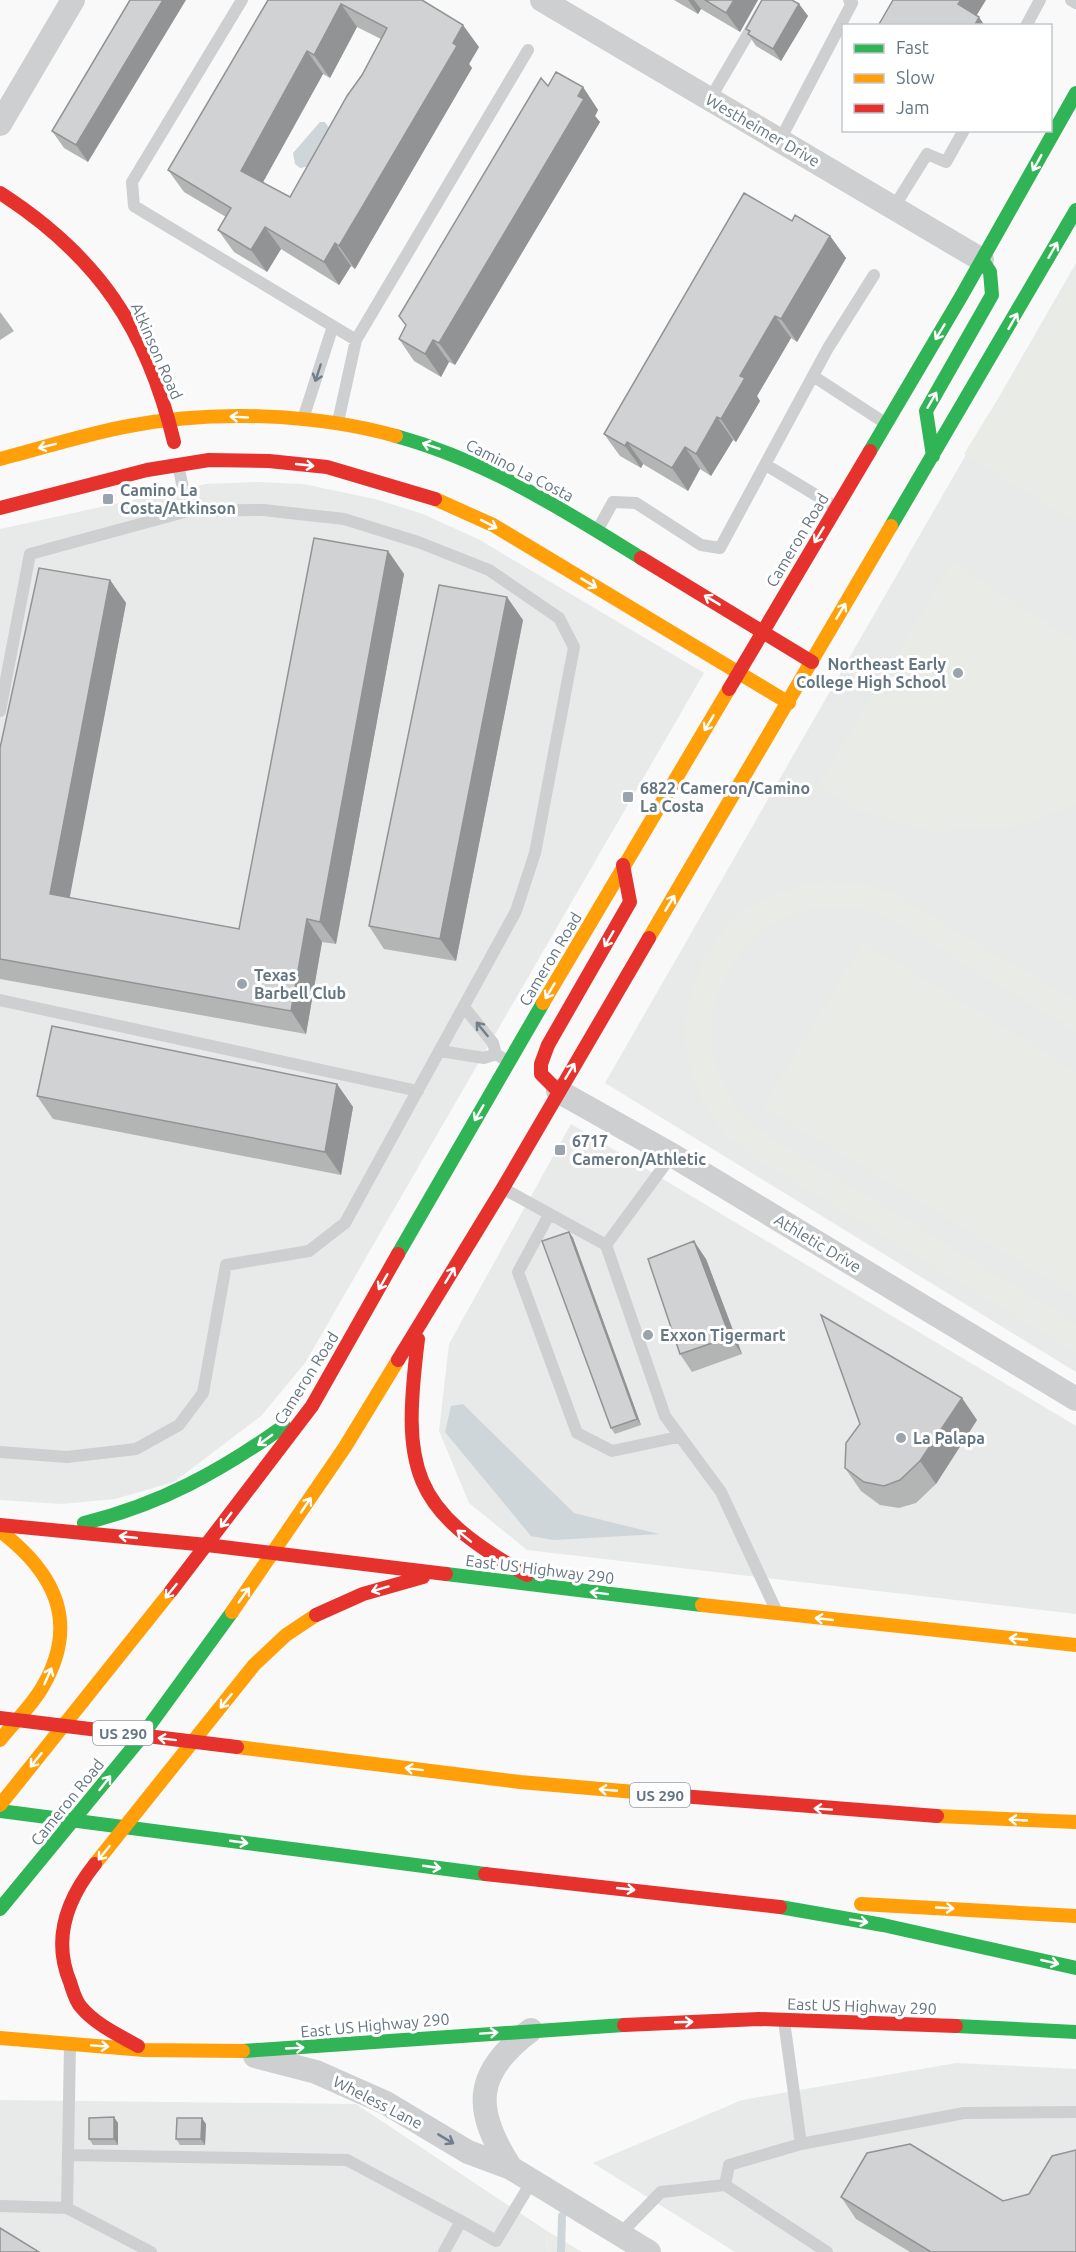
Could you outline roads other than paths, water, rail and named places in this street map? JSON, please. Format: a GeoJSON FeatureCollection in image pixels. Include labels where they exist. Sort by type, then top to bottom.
{"type":"FeatureCollection","features":[{"type":"Feature","properties":{"kind":"main road","name":"Cameron Road"},"geometry":{"type":"LineString","coordinates":[[0,1805],[207,1545],[312,1406],[508,1062],[982,260],[1076,93]]}},
{"type":"Feature","properties":{"kind":"main road","name":"Atkinson Road"},"geometry":{"type":"LineString","coordinates":[[0,193],[43,221],[85,260],[121,308],[149,366],[170,420],[178,465]]}},
{"type":"Feature","properties":{"kind":"main road","name":"Cameron Road"},"geometry":{"type":"LineString","coordinates":[[0,1909],[139,1740],[274,1553],[345,1447],[503,1188],[1076,210]]}},
{"type":"Feature","properties":{"kind":"main road"},"geometry":{"type":"LineString","coordinates":[[933,456],[926,411],[992,295],[990,272],[982,260]]}},
{"type":"Feature","properties":{"kind":"main road","name":"Camino La Costa"},"geometry":{"type":"LineString","coordinates":[[0,459],[129,426],[210,416],[338,423],[429,445],[486,467],[542,496],[812,662]]}},
{"type":"Feature","properties":{"kind":"main road"},"geometry":{"type":"LineString","coordinates":[[0,508],[147,470],[209,459],[269,461],[327,467],[440,500],[493,525],[789,703]]}},
{"type":"Feature","properties":{"kind":"main road"},"geometry":{"type":"LineString","coordinates":[[558,1091],[541,1074],[541,1064],[548,1045],[630,902],[623,865]]}},
{"type":"Feature","properties":{"kind":"main road"},"geometry":{"type":"LineString","coordinates":[[420,1325],[410,1395],[409,1427],[415,1467],[430,1502],[455,1529],[489,1556],[550,1587]]}},
{"type":"Feature","properties":{"kind":"main road"},"geometry":{"type":"LineString","coordinates":[[57,1529],[128,1514],[184,1492],[238,1460],[312,1406]]}},
{"type":"Feature","properties":{"kind":"main road","name":"East US Highway 290"},"geometry":{"type":"LineString","coordinates":[[0,1525],[207,1545],[778,1614],[1076,1645]]}},
{"type":"Feature","properties":{"kind":"main road"},"geometry":{"type":"LineString","coordinates":[[0,1531],[22,1546],[40,1564],[54,1587],[60,1612],[61,1635],[44,1686],[0,1740]]}},
{"type":"Feature","properties":{"kind":"main road"},"geometry":{"type":"LineString","coordinates":[[144,2050],[101,2025],[80,2005],[66,1977],[61,1954],[61,1925],[69,1902],[84,1878],[254,1665],[278,1642],[307,1619],[346,1600],[436,1573]]}},
{"type":"Feature","properties":{"kind":"main road","name":"US 290"},"geometry":{"type":"LineString","coordinates":[[0,1718],[520,1782],[878,1813],[1076,1822]]}},
{"type":"Feature","properties":{"kind":"main road"},"geometry":{"type":"LineString","coordinates":[[0,1811],[480,1874],[760,1903],[905,1929],[1076,1968]]}},
{"type":"Feature","properties":{"kind":"main road"},"geometry":{"type":"LineString","coordinates":[[760,1903],[890,1905],[1076,1916]]}},
{"type":"Feature","properties":{"kind":"main road","name":"East US Highway 290"},"geometry":{"type":"LineString","coordinates":[[3,2039],[144,2050],[238,2051],[531,2030],[784,2019],[1076,2032]]}},
{"type":"Feature","properties":{"kind":"street"},"geometry":{"type":"LineString","coordinates":[[0,124],[73,0]]}},
{"type":"Feature","properties":{"kind":"street","name":"Westheimer Drive"},"geometry":{"type":"LineString","coordinates":[[558,4],[710,99],[982,260]]}},
{"type":"Feature","properties":{"kind":"street","name":"Athletic Drive"},"geometry":{"type":"LineString","coordinates":[[558,1091],[672,1155],[1076,1399]]}},
{"type":"Feature","properties":{"kind":"street","name":"Wheless Lane"},"geometry":{"type":"LineString","coordinates":[[511,2168],[494,2143],[484,2100],[487,2081],[494,2064],[507,2048],[531,2030]]}},
{"type":"Feature","properties":{"kind":"street","name":"Wheless Lane"},"geometry":{"type":"LineString","coordinates":[[238,2051],[316,2072],[386,2103],[468,2152],[511,2168],[649,2252]]}},
{"type":"Feature","properties":{"kind":"lane"},"geometry":{"type":"LineString","coordinates":[[242,0],[132,182],[134,206],[356,340]]}},
{"type":"Feature","properties":{"kind":"lane"},"geometry":{"type":"LineString","coordinates":[[710,99],[768,0]]}},
{"type":"Feature","properties":{"kind":"lane"},"geometry":{"type":"LineString","coordinates":[[780,140],[852,3],[849,0]]}},
{"type":"Feature","properties":{"kind":"lane"},"geometry":{"type":"LineString","coordinates":[[1027,24],[1040,0]]}},
{"type":"Feature","properties":{"kind":"lane"},"geometry":{"type":"LineString","coordinates":[[1071,0],[1076,3]]}},
{"type":"Feature","properties":{"kind":"lane"},"geometry":{"type":"LineString","coordinates":[[338,423],[356,340],[528,50]]}},
{"type":"Feature","properties":{"kind":"lane"},"geometry":{"type":"LineString","coordinates":[[894,207],[927,154],[946,162],[963,132]]}},
{"type":"Feature","properties":{"kind":"lane"},"geometry":{"type":"LineString","coordinates":[[597,530],[613,502],[636,503],[701,544],[720,548],[813,376],[874,275]]}},
{"type":"Feature","properties":{"kind":"lane"},"geometry":{"type":"LineString","coordinates":[[303,420],[333,326]]}},
{"type":"Feature","properties":{"kind":"lane"},"geometry":{"type":"LineString","coordinates":[[813,376],[886,423]]}},
{"type":"Feature","properties":{"kind":"lane"},"geometry":{"type":"LineString","coordinates":[[178,465],[188,511]]}},
{"type":"Feature","properties":{"kind":"lane"},"geometry":{"type":"LineString","coordinates":[[766,465],[836,507]]}},
{"type":"Feature","properties":{"kind":"lane"},"geometry":{"type":"LineString","coordinates":[[0,711],[30,554],[188,511],[263,510],[344,519],[418,542],[489,570],[559,618],[574,647],[535,854],[516,911],[345,1223],[309,1251],[226,1265],[203,1393],[178,1425],[136,1449],[67,1457],[0,1452]]}},
{"type":"Feature","properties":{"kind":"lane"},"geometry":{"type":"LineString","coordinates":[[0,1000],[418,1091]]}},
{"type":"Feature","properties":{"kind":"lane"},"geometry":{"type":"LineString","coordinates":[[464,1007],[493,1043],[496,1054],[508,1062]]}},
{"type":"Feature","properties":{"kind":"lane"},"geometry":{"type":"LineString","coordinates":[[440,1052],[484,1058],[496,1054]]}},
{"type":"Feature","properties":{"kind":"lane"},"geometry":{"type":"LineString","coordinates":[[606,1245],[672,1155]]}},
{"type":"Feature","properties":{"kind":"lane"},"geometry":{"type":"LineString","coordinates":[[503,1188],[606,1245],[664,1416],[721,1492],[778,1614]]}},
{"type":"Feature","properties":{"kind":"lane"},"geometry":{"type":"LineString","coordinates":[[549,1215],[518,1272],[577,1433],[612,1451],[678,1437]]}},
{"type":"Feature","properties":{"kind":"lane"},"geometry":{"type":"LineString","coordinates":[[784,2019],[801,2144]]}},
{"type":"Feature","properties":{"kind":"lane"},"geometry":{"type":"LineString","coordinates":[[67,2208],[70,2044]]}},
{"type":"Feature","properties":{"kind":"lane"},"geometry":{"type":"LineString","coordinates":[[725,2185],[729,2165],[801,2144],[964,2113],[1076,2112]]}},
{"type":"Feature","properties":{"kind":"lane"},"geometry":{"type":"LineString","coordinates":[[68,2155],[347,2160],[496,2241],[532,2181]]}},
{"type":"Feature","properties":{"kind":"lane"},"geometry":{"type":"LineString","coordinates":[[620,2234],[661,2192],[725,2185],[828,2252]]}},
{"type":"Feature","properties":{"kind":"lane"},"geometry":{"type":"LineString","coordinates":[[0,2206],[67,2208],[151,2252]]}},
{"type":"Feature","properties":{"kind":"lane"},"geometry":{"type":"LineString","coordinates":[[444,2252],[461,2221]]}},
{"type":"Feature","properties":{"kind":"waterway"},"geometry":{"type":"LineString","coordinates":[[561,2252],[562,2216]]}},
{"type":"Feature","properties":{"kind":"place","name":"Camino La Costa/Atkinson"},"geometry":{"type":"Point","coordinates":[108,499]}},
{"type":"Feature","properties":{"kind":"place","name":"Northeast Early College High School"},"geometry":{"type":"Point","coordinates":[958,673]}},
{"type":"Feature","properties":{"kind":"place","name":"6822 Cameron/Camino La Costa"},"geometry":{"type":"Point","coordinates":[628,797]}},
{"type":"Feature","properties":{"kind":"place","name":"Texas Barbell Club"},"geometry":{"type":"Point","coordinates":[242,984]}},
{"type":"Feature","properties":{"kind":"place","name":"6717 Cameron/Athletic"},"geometry":{"type":"Point","coordinates":[560,1150]}},
{"type":"Feature","properties":{"kind":"place","name":"Exxon Tigermart"},"geometry":{"type":"Point","coordinates":[648,1335]}},
{"type":"Feature","properties":{"kind":"place","name":"La Palapa"},"geometry":{"type":"Point","coordinates":[901,1438]}}]}
